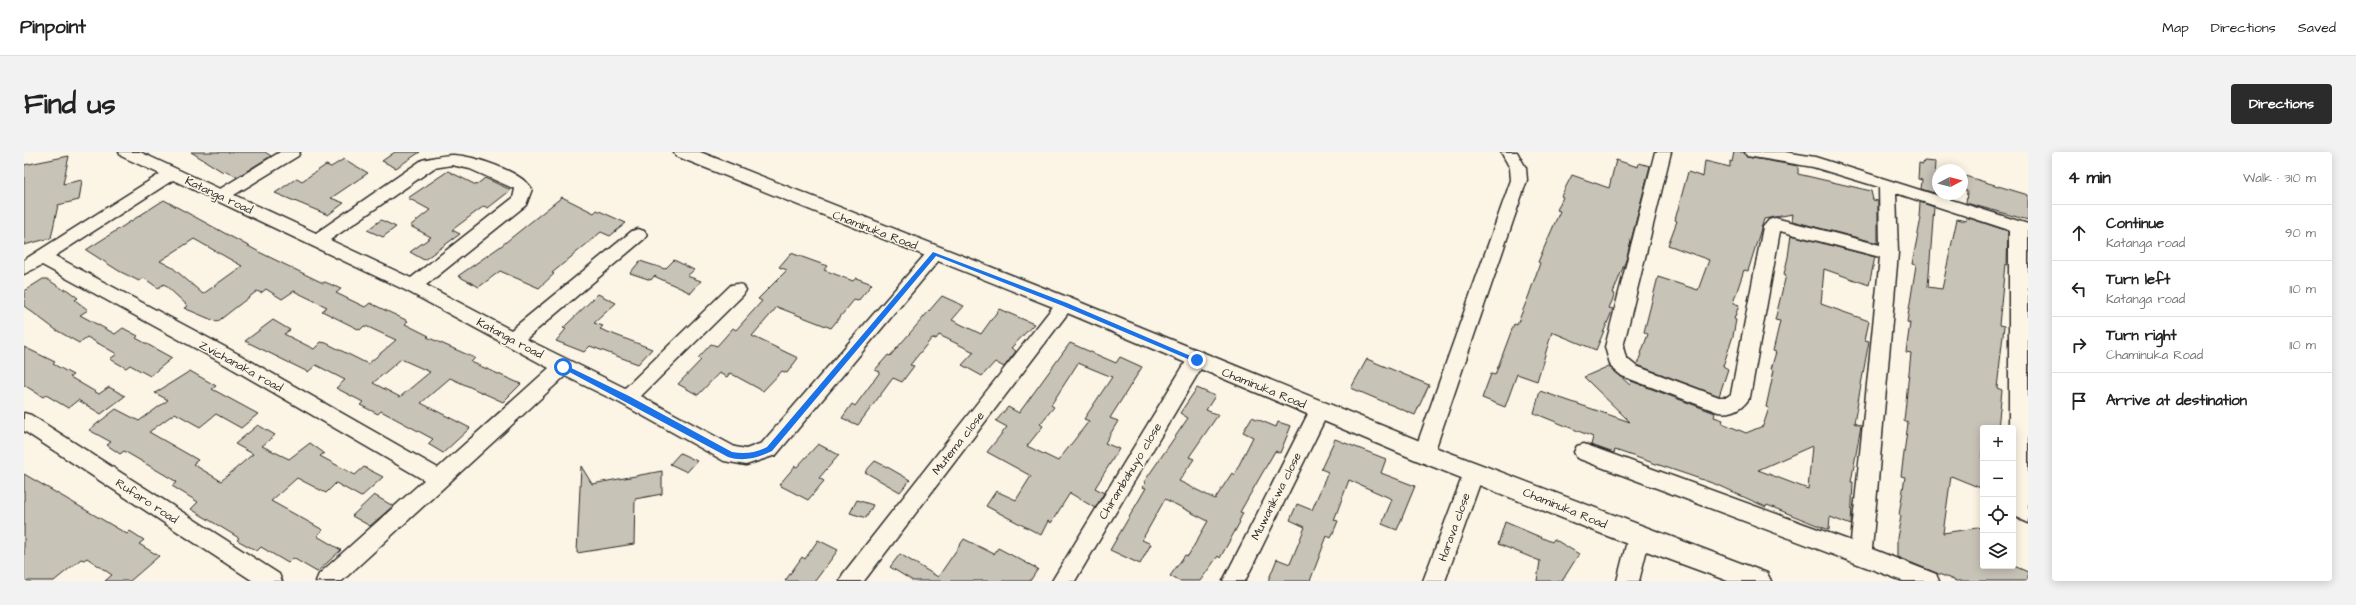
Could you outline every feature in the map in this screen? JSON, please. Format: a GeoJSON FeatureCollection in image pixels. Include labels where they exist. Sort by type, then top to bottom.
{"type":"FeatureCollection","features":[{"type":"Feature","properties":{"kind":"main road","name":"Chaminuka Road"},"geometry":{"type":"LineString","coordinates":[[683,152],[935,254],[1065,304],[1319,411],[1424,453],[1639,537],[1758,581]]}},
{"type":"Feature","properties":{"kind":"street"},"geometry":{"type":"LineString","coordinates":[[220,196],[292,152]]}},
{"type":"Feature","properties":{"kind":"street"},"geometry":{"type":"LineString","coordinates":[[1424,453],[1519,180],[1518,168],[1509,152]]}},
{"type":"Feature","properties":{"kind":"street"},"geometry":{"type":"LineString","coordinates":[[1663,152],[1614,347],[1618,362],[1629,372],[1718,404],[1728,406],[1734,404],[1740,397],[1772,227],[1775,224],[1888,252]]}},
{"type":"Feature","properties":{"kind":"street"},"geometry":{"type":"LineString","coordinates":[[1753,152],[1815,157],[1887,184],[2023,229],[2024,308],[2020,507],[2028,514]]}},
{"type":"Feature","properties":{"kind":"street","name":"Katanga road"},"geometry":{"type":"LineString","coordinates":[[133,153],[220,196],[413,286],[563,367],[627,398],[730,455],[746,457],[760,454],[769,449],[935,254]]}},
{"type":"Feature","properties":{"kind":"street"},"geometry":{"type":"LineString","coordinates":[[317,241],[428,164],[437,160],[448,159],[469,161],[521,185],[524,189],[520,200],[413,286]]}},
{"type":"Feature","properties":{"kind":"street"},"geometry":{"type":"LineString","coordinates":[[24,268],[173,173]]}},
{"type":"Feature","properties":{"kind":"street"},"geometry":{"type":"LineString","coordinates":[[1861,554],[1888,252],[1887,184]]}},
{"type":"Feature","properties":{"kind":"street"},"geometry":{"type":"LineString","coordinates":[[513,339],[638,235]]}},
{"type":"Feature","properties":{"kind":"street","name":"Zvichanaka road"},"geometry":{"type":"LineString","coordinates":[[42,257],[233,360],[438,478]]}},
{"type":"Feature","properties":{"kind":"street"},"geometry":{"type":"LineString","coordinates":[[627,398],[737,290]]}},
{"type":"Feature","properties":{"kind":"street","name":"Mutema close"},"geometry":{"type":"LineString","coordinates":[[851,581],[1065,304]]}},
{"type":"Feature","properties":{"kind":"street","name":"Chirambahuyo close"},"geometry":{"type":"LineString","coordinates":[[1062,581],[1197,360]]}},
{"type":"Feature","properties":{"kind":"street"},"geometry":{"type":"LineString","coordinates":[[327,581],[438,478],[563,367]]}},
{"type":"Feature","properties":{"kind":"street","name":"Muwanikwa close"},"geometry":{"type":"LineString","coordinates":[[1234,581],[1319,411]]}},
{"type":"Feature","properties":{"kind":"street","name":"Rufaro road"},"geometry":{"type":"LineString","coordinates":[[24,421],[271,581]]}},
{"type":"Feature","properties":{"kind":"street"},"geometry":{"type":"LineString","coordinates":[[1584,452],[1861,554],[1928,581]]}},
{"type":"Feature","properties":{"kind":"street","name":"Harava close"},"geometry":{"type":"LineString","coordinates":[[1434,581],[1474,472]]}},
{"type":"Feature","properties":{"kind":"street"},"geometry":{"type":"LineString","coordinates":[[1628,581],[1639,537]]}},
{"type":"Feature","properties":{"kind":"building"},"geometry":{"type":"Polygon","coordinates":[[[191,152],[265,152],[271,156],[237,177],[226,171],[223,172],[191,152]]]}},
{"type":"Feature","properties":{"kind":"building"},"geometry":{"type":"Polygon","coordinates":[[[395,152],[420,152],[396,168],[382,161],[395,152]]]}},
{"type":"Feature","properties":{"kind":"building"},"geometry":{"type":"Polygon","coordinates":[[[1734,152],[1744,152],[1747,157],[1798,166],[1798,174],[1871,191],[1873,200],[1878,201],[1878,243],[1792,221],[1793,214],[1764,219],[1748,271],[1744,270],[1733,303],[1739,305],[1734,319],[1736,320],[1733,336],[1723,366],[1728,369],[1719,396],[1637,365],[1648,334],[1644,332],[1658,277],[1698,290],[1709,260],[1668,245],[1677,221],[1675,220],[1688,172],[1703,177],[1705,161],[1730,167],[1730,161],[1732,162],[1734,152]]]}},
{"type":"Feature","properties":{"kind":"building"},"geometry":{"type":"Polygon","coordinates":[[[69,156],[63,184],[82,180],[79,200],[58,205],[51,238],[24,245],[24,165],[69,156]]]}},
{"type":"Feature","properties":{"kind":"building"},"geometry":{"type":"Polygon","coordinates":[[[344,159],[368,173],[331,198],[344,203],[328,215],[275,193],[297,178],[302,181],[326,165],[331,167],[344,159]]]}},
{"type":"Feature","properties":{"kind":"building"},"geometry":{"type":"Polygon","coordinates":[[[1616,160],[1638,167],[1639,163],[1650,166],[1626,260],[1613,293],[1615,294],[1609,308],[1613,309],[1596,350],[1552,332],[1537,381],[1517,374],[1505,407],[1482,398],[1491,374],[1495,375],[1514,324],[1517,325],[1540,263],[1538,262],[1560,211],[1557,210],[1563,197],[1561,196],[1572,175],[1609,188],[1616,160]]]}},
{"type":"Feature","properties":{"kind":"building"},"geometry":{"type":"Polygon","coordinates":[[[1924,161],[1936,162],[1936,164],[1932,164],[1932,192],[1921,189],[1922,180],[1918,179],[1919,163],[1923,164],[1924,161]]]}},
{"type":"Feature","properties":{"kind":"building"},"geometry":{"type":"Polygon","coordinates":[[[448,171],[476,185],[485,178],[511,190],[488,208],[484,206],[452,230],[460,234],[424,260],[410,252],[431,237],[410,226],[430,210],[408,198],[448,171]]]}},
{"type":"Feature","properties":{"kind":"building"},"geometry":{"type":"Polygon","coordinates":[[[1968,177],[2028,195],[2028,220],[1966,203],[1966,200],[1968,200],[1968,177]]]}},
{"type":"Feature","properties":{"kind":"building"},"geometry":{"type":"Polygon","coordinates":[[[562,197],[594,213],[597,210],[626,223],[610,236],[601,232],[552,273],[554,274],[539,288],[500,271],[479,287],[458,276],[501,246],[562,197]]]}},
{"type":"Feature","properties":{"kind":"building"},"geometry":{"type":"Polygon","coordinates":[[[164,200],[261,253],[323,283],[325,282],[341,289],[336,293],[365,307],[370,303],[408,321],[405,324],[429,336],[427,337],[475,358],[471,362],[521,384],[503,402],[450,378],[421,403],[470,428],[443,453],[428,444],[433,439],[381,411],[378,414],[360,405],[363,402],[336,388],[345,380],[316,365],[308,372],[245,341],[273,320],[290,330],[284,334],[314,349],[321,342],[326,343],[368,364],[396,340],[368,327],[364,326],[360,330],[322,311],[327,307],[294,291],[282,299],[266,289],[261,293],[257,291],[217,322],[184,308],[188,306],[164,284],[158,288],[144,278],[139,281],[119,271],[86,250],[164,200]],[[194,239],[160,261],[173,268],[203,294],[242,266],[194,239]],[[401,359],[373,383],[400,397],[430,372],[401,359]]]}},
{"type":"Feature","properties":{"kind":"building"},"geometry":{"type":"Polygon","coordinates":[[[1920,202],[1934,207],[1928,287],[1942,289],[1957,219],[1966,221],[1966,217],[2008,231],[2007,265],[2005,264],[1999,325],[2004,326],[1997,388],[2002,390],[1998,425],[1980,425],[1980,488],[1951,476],[1943,533],[1980,527],[1980,569],[2016,569],[2016,567],[2028,572],[2028,581],[1956,581],[1897,557],[1897,538],[1901,516],[1899,515],[1905,477],[1901,476],[1908,423],[1904,421],[1911,353],[1906,352],[1910,323],[1907,322],[1916,265],[1912,264],[1921,218],[1919,217],[1920,202]]]}},
{"type":"Feature","properties":{"kind":"building"},"geometry":{"type":"Polygon","coordinates":[[[381,220],[396,227],[383,237],[367,230],[381,220]]]}},
{"type":"Feature","properties":{"kind":"building"},"geometry":{"type":"Polygon","coordinates":[[[1791,235],[1875,257],[1869,285],[1824,269],[1821,304],[1869,321],[1865,340],[1869,341],[1854,423],[1861,426],[1851,482],[1853,482],[1851,525],[1830,517],[1829,530],[1767,505],[1766,507],[1715,484],[1615,450],[1614,453],[1591,445],[1593,437],[1534,413],[1540,391],[1630,422],[1584,377],[1609,366],[1630,385],[1631,381],[1715,413],[1714,417],[1723,420],[1722,423],[1746,433],[1763,426],[1769,408],[1766,407],[1774,370],[1771,369],[1776,352],[1773,351],[1780,321],[1775,320],[1786,275],[1784,274],[1791,235]],[[1812,446],[1758,470],[1808,489],[1812,446]]]}},
{"type":"Feature","properties":{"kind":"building"},"geometry":{"type":"Polygon","coordinates":[[[791,253],[827,266],[824,270],[853,281],[856,278],[872,284],[858,301],[854,300],[831,328],[777,307],[752,336],[798,358],[787,373],[782,371],[763,391],[730,373],[727,377],[719,373],[698,395],[678,384],[701,360],[698,358],[711,344],[717,346],[733,328],[736,330],[762,301],[758,299],[787,270],[779,267],[791,253]]]}},
{"type":"Feature","properties":{"kind":"building"},"geometry":{"type":"Polygon","coordinates":[[[674,260],[694,270],[687,276],[701,281],[691,293],[654,276],[651,280],[630,273],[640,261],[665,269],[674,260]]]}},
{"type":"Feature","properties":{"kind":"building"},"geometry":{"type":"Polygon","coordinates":[[[43,279],[47,279],[64,290],[66,289],[78,298],[75,300],[88,310],[80,315],[115,334],[123,328],[138,336],[136,338],[172,358],[150,376],[130,365],[126,368],[110,359],[117,354],[87,337],[79,343],[56,330],[24,306],[24,291],[43,279]]]}},
{"type":"Feature","properties":{"kind":"building"},"geometry":{"type":"Polygon","coordinates":[[[598,294],[616,303],[594,323],[603,326],[600,329],[652,349],[638,364],[590,346],[584,352],[556,341],[566,329],[563,328],[598,294]]]}},
{"type":"Feature","properties":{"kind":"building"},"geometry":{"type":"Polygon","coordinates":[[[942,296],[964,306],[952,320],[981,334],[999,309],[1034,324],[1011,348],[1016,351],[1004,367],[995,362],[982,376],[962,365],[974,352],[939,335],[936,339],[932,338],[910,365],[914,366],[902,382],[893,378],[858,425],[842,418],[852,404],[855,406],[880,372],[875,370],[888,355],[890,356],[942,296]]]}},
{"type":"Feature","properties":{"kind":"building"},"geometry":{"type":"Polygon","coordinates":[[[1070,343],[1116,363],[1120,357],[1142,367],[1110,418],[1118,421],[1105,443],[1119,449],[1095,488],[1104,493],[1095,508],[1070,493],[1051,523],[1048,521],[1041,535],[986,506],[996,491],[1016,500],[1031,476],[987,452],[1007,427],[996,421],[1008,407],[1019,413],[1070,343]],[[1078,363],[1051,405],[1054,407],[1040,424],[1043,426],[1027,446],[1058,461],[1089,421],[1084,419],[1112,377],[1078,363]]]}},
{"type":"Feature","properties":{"kind":"building"},"geometry":{"type":"Polygon","coordinates":[[[24,347],[55,362],[53,364],[73,375],[70,377],[99,394],[109,387],[125,396],[101,414],[78,400],[68,408],[46,395],[43,397],[24,385],[24,347]]]}},
{"type":"Feature","properties":{"kind":"building"},"geometry":{"type":"Polygon","coordinates":[[[1367,359],[1429,385],[1415,415],[1351,388],[1367,359]]]}},
{"type":"Feature","properties":{"kind":"building"},"geometry":{"type":"Polygon","coordinates":[[[190,371],[216,386],[212,389],[258,414],[241,428],[216,414],[200,427],[175,413],[149,432],[198,460],[193,464],[221,481],[253,454],[235,444],[258,425],[275,435],[262,446],[289,459],[310,443],[324,453],[320,456],[355,475],[364,467],[383,477],[361,497],[336,483],[326,493],[297,478],[271,501],[323,530],[317,536],[341,550],[317,572],[293,558],[288,563],[261,547],[257,551],[237,540],[239,538],[191,509],[198,502],[172,486],[177,482],[124,451],[120,454],[107,445],[111,442],[89,430],[116,409],[139,421],[168,400],[155,393],[190,371]]]}},
{"type":"Feature","properties":{"kind":"building"},"geometry":{"type":"Polygon","coordinates":[[[1197,388],[1215,396],[1206,410],[1218,415],[1189,457],[1194,459],[1179,481],[1215,499],[1232,473],[1234,475],[1253,437],[1243,432],[1252,417],[1276,427],[1278,422],[1291,426],[1280,453],[1275,451],[1240,512],[1243,513],[1239,521],[1240,522],[1220,558],[1218,556],[1200,581],[1179,581],[1170,576],[1185,555],[1188,556],[1208,521],[1165,499],[1142,540],[1151,544],[1140,564],[1110,550],[1146,488],[1142,487],[1146,483],[1144,482],[1188,418],[1180,413],[1197,388]]]}},
{"type":"Feature","properties":{"kind":"building"},"geometry":{"type":"Polygon","coordinates":[[[1335,439],[1386,459],[1381,473],[1415,486],[1397,530],[1382,524],[1392,499],[1349,480],[1334,520],[1338,521],[1331,538],[1327,536],[1310,581],[1268,581],[1277,559],[1290,564],[1305,527],[1290,520],[1297,504],[1312,510],[1328,472],[1321,469],[1335,439]]]}},
{"type":"Feature","properties":{"kind":"building"},"geometry":{"type":"Polygon","coordinates":[[[818,444],[839,455],[819,478],[824,481],[808,500],[779,485],[795,466],[797,467],[818,444]]]}},
{"type":"Feature","properties":{"kind":"building"},"geometry":{"type":"Polygon","coordinates":[[[680,453],[697,461],[687,472],[670,464],[680,453]]]}},
{"type":"Feature","properties":{"kind":"building"},"geometry":{"type":"Polygon","coordinates":[[[875,461],[910,480],[900,492],[865,472],[875,461]]]}},
{"type":"Feature","properties":{"kind":"building"},"geometry":{"type":"Polygon","coordinates":[[[581,466],[592,484],[662,471],[662,494],[635,499],[634,544],[577,553],[581,466]]]}},
{"type":"Feature","properties":{"kind":"building"},"geometry":{"type":"Polygon","coordinates":[[[24,474],[127,534],[130,531],[144,540],[139,544],[159,556],[130,581],[105,581],[112,575],[87,558],[84,560],[81,559],[54,581],[24,581],[24,474]]]}},
{"type":"Feature","properties":{"kind":"building"},"geometry":{"type":"Polygon","coordinates":[[[374,495],[393,506],[370,526],[352,516],[374,495]]]}},
{"type":"Feature","properties":{"kind":"building"},"geometry":{"type":"Polygon","coordinates":[[[857,500],[873,505],[866,518],[850,513],[857,500]]]}},
{"type":"Feature","properties":{"kind":"building"},"geometry":{"type":"Polygon","coordinates":[[[1505,522],[1552,542],[1554,539],[1579,554],[1562,581],[1537,581],[1540,561],[1498,544],[1505,522]]]}},
{"type":"Feature","properties":{"kind":"building"},"geometry":{"type":"Polygon","coordinates":[[[964,539],[994,554],[998,548],[1038,569],[1030,581],[913,581],[890,567],[900,554],[938,577],[964,539]]]}},
{"type":"Feature","properties":{"kind":"building"},"geometry":{"type":"Polygon","coordinates":[[[818,540],[838,550],[815,581],[785,581],[802,557],[805,559],[818,540]]]}},
{"type":"Feature","properties":{"kind":"route"},"geometry":{"type":"LineString","coordinates":[[563,367],[627,398],[730,455],[746,457],[760,454],[769,449],[935,254],[1065,304],[1197,360]]}}]}
